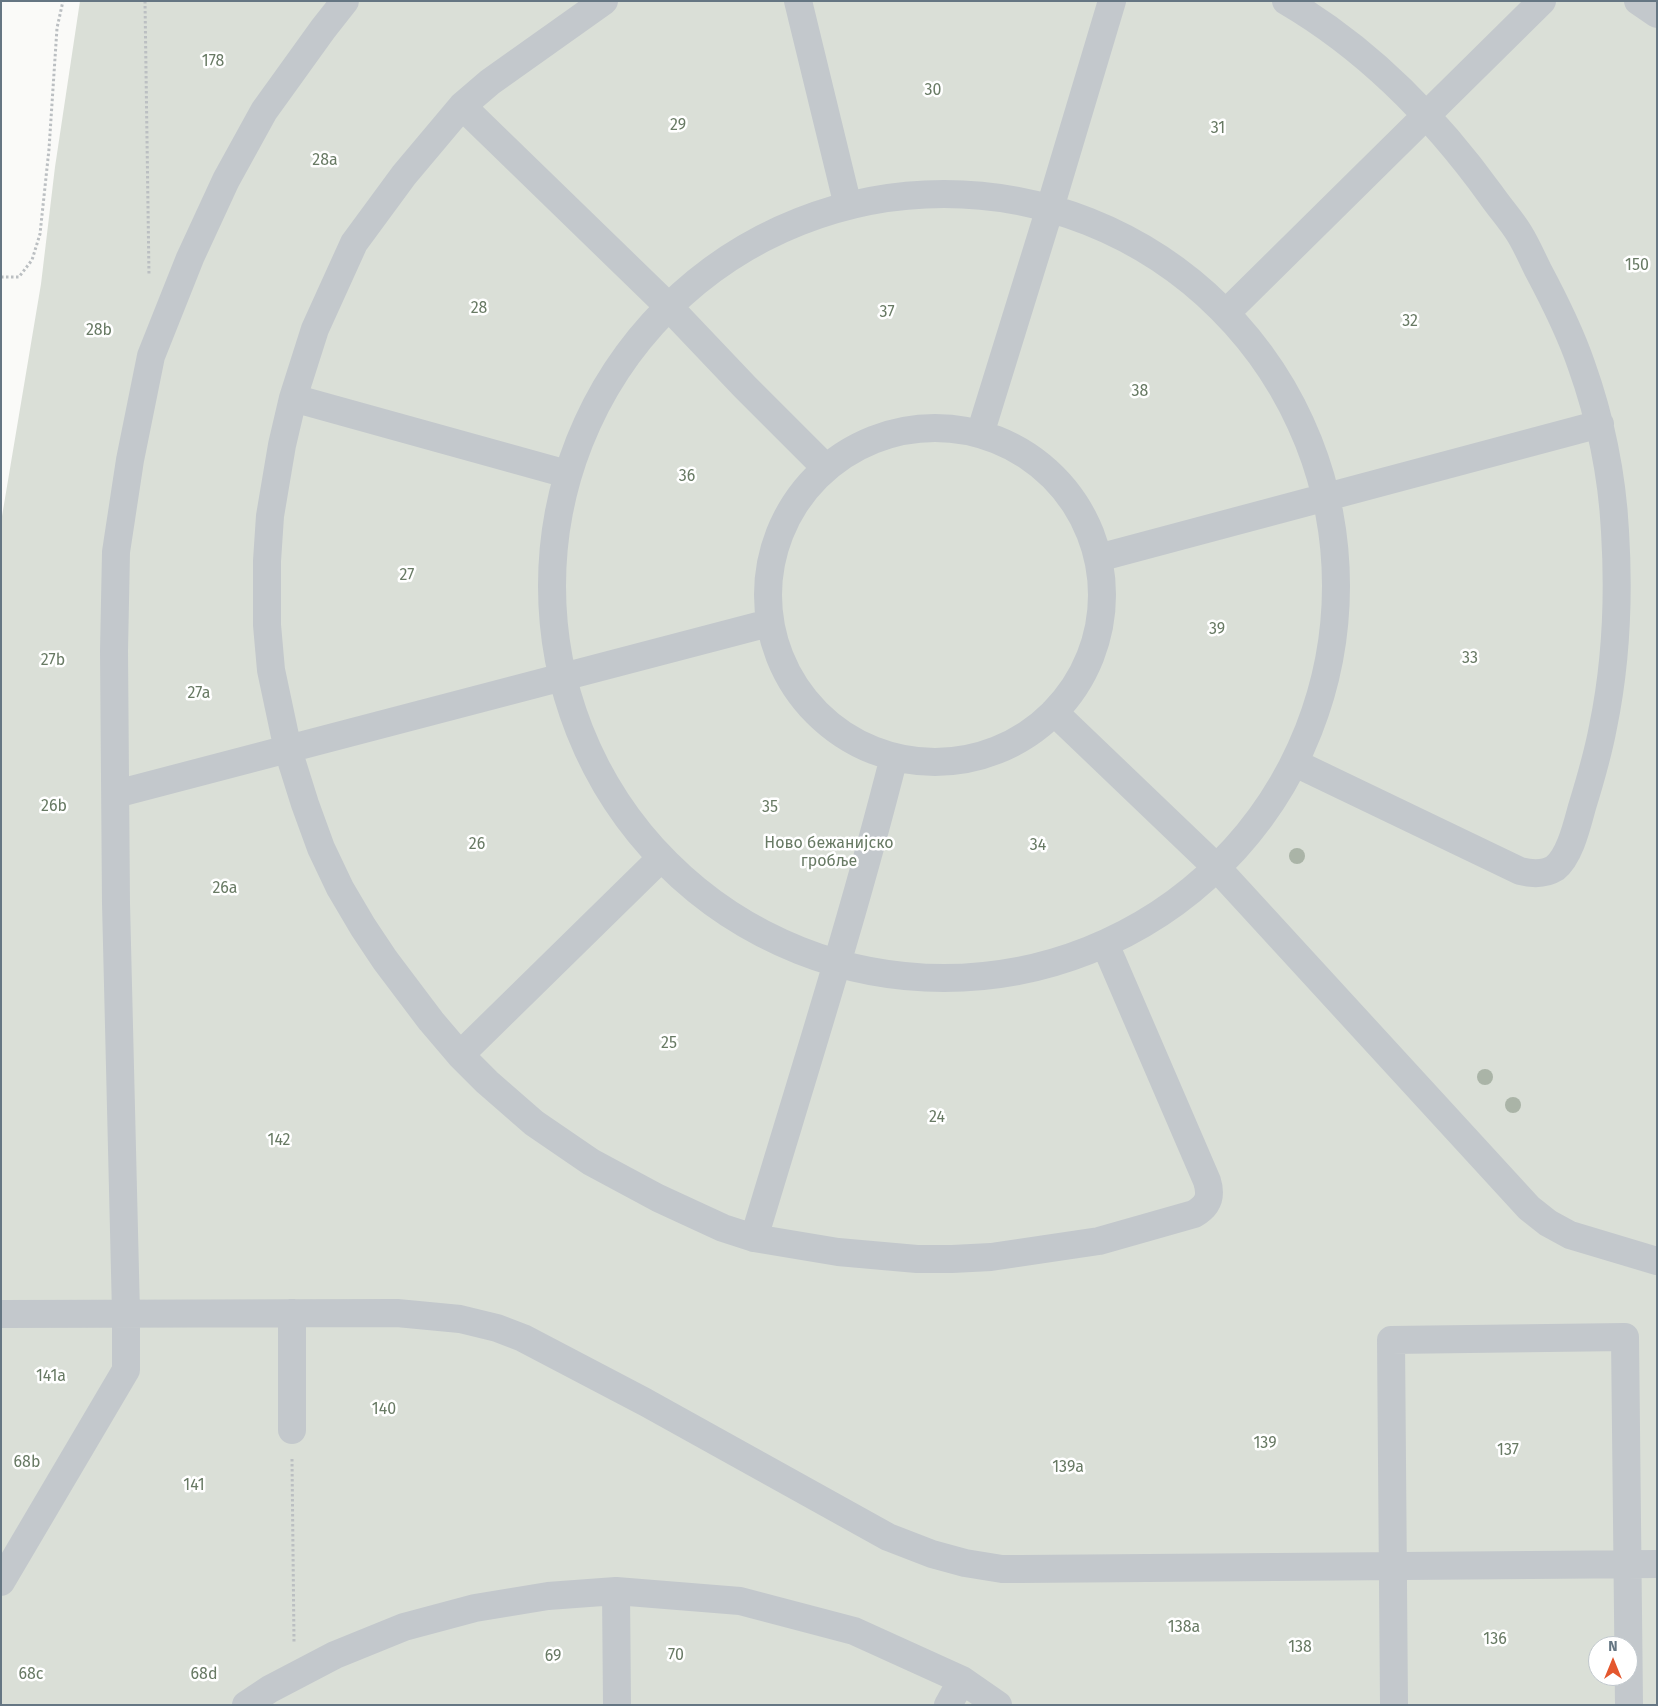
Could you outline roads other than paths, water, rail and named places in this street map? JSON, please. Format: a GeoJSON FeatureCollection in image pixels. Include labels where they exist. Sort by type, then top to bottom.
{"type":"FeatureCollection","features":[{"type":"Feature","properties":{"kind":"lane"},"geometry":{"type":"LineString","coordinates":[[1,1582],[126,1370],[116,903],[114,651],[116,552],[130,460],[151,356],[190,258],[226,180],[264,111],[345,1]]}},
{"type":"Feature","properties":{"kind":"lane"},"geometry":{"type":"LineString","coordinates":[[604,1],[498,76],[462,106],[404,175],[354,244],[315,329],[293,398],[282,445],[270,516],[267,561],[267,626],[271,670],[288,750],[305,804],[321,848],[340,888],[385,960],[460,1056],[534,1124],[592,1162],[658,1198],[723,1228],[754,1238],[785,1244],[875,1256],[918,1259],[972,1258],[1050,1249],[1099,1241],[1194,1214],[1204,1208],[1209,1200],[1207,1181],[1104,944]]}},
{"type":"Feature","properties":{"kind":"lane"},"geometry":{"type":"LineString","coordinates":[[798,1],[848,206]]}},
{"type":"Feature","properties":{"kind":"lane"},"geometry":{"type":"LineString","coordinates":[[980,434],[1112,1]]}},
{"type":"Feature","properties":{"kind":"lane"},"geometry":{"type":"LineString","coordinates":[[1286,1],[1369,58],[1426,114],[1472,168],[1519,233],[1551,295],[1581,362],[1600,424],[1615,530],[1616,592],[1611,683],[1603,727],[1575,832],[1562,860],[1553,869],[1543,873],[1531,874],[1520,871],[1295,762]]}},
{"type":"Feature","properties":{"kind":"lane"},"geometry":{"type":"LineString","coordinates":[[1226,312],[1542,1]]}},
{"type":"Feature","properties":{"kind":"lane"},"geometry":{"type":"LineString","coordinates":[[1638,1],[1657,14]]}},
{"type":"Feature","properties":{"kind":"lane"},"geometry":{"type":"LineString","coordinates":[[462,106],[668,306],[826,468]]}},
{"type":"Feature","properties":{"kind":"lane"},"geometry":{"type":"LineString","coordinates":[[949,194],[1000,198],[1050,208],[1115,233],[1174,268],[1226,312],[1270,367],[1279,382],[1304,429],[1326,496],[1336,563],[1334,632],[1320,699],[1295,762],[1261,818],[1217,868],[1183,897],[1153,918],[1104,944],[1068,958],[992,975],[953,978],[914,977],[875,972],[837,963],[773,939],[713,903],[661,858],[617,804],[612,795],[584,743],[562,677],[551,610],[553,541],[567,474],[591,413],[625,356],[668,306],[722,262],[782,228],[848,206],[898,196],[949,194]]}},
{"type":"Feature","properties":{"kind":"lane"},"geometry":{"type":"LineString","coordinates":[[293,398],[567,474]]}},
{"type":"Feature","properties":{"kind":"lane"},"geometry":{"type":"LineString","coordinates":[[1098,558],[1600,424]]}},
{"type":"Feature","properties":{"kind":"lane"},"geometry":{"type":"LineString","coordinates":[[948,429],[980,434],[1013,448],[1043,468],[1068,494],[1086,524],[1098,558],[1102,591],[1100,624],[1090,657],[1075,686],[1054,712],[1032,731],[1007,746],[980,756],[952,762],[923,762],[894,757],[858,744],[826,722],[799,694],[780,660],[769,623],[767,588],[772,554],[784,522],[803,493],[826,468],[853,450],[883,437],[915,430],[948,429]]}},
{"type":"Feature","properties":{"kind":"lane"},"geometry":{"type":"LineString","coordinates":[[116,794],[769,623]]}},
{"type":"Feature","properties":{"kind":"lane"},"geometry":{"type":"LineString","coordinates":[[1054,712],[1217,868],[1529,1208],[1548,1223],[1570,1235],[1657,1261]]}},
{"type":"Feature","properties":{"kind":"lane"},"geometry":{"type":"LineString","coordinates":[[754,1238],[837,963],[894,757]]}},
{"type":"Feature","properties":{"kind":"lane"},"geometry":{"type":"LineString","coordinates":[[460,1056],[661,858]]}},
{"type":"Feature","properties":{"kind":"lane"},"geometry":{"type":"LineString","coordinates":[[292,1313],[292,1430]]}},
{"type":"Feature","properties":{"kind":"lane"},"geometry":{"type":"LineString","coordinates":[[1,1314],[397,1313],[460,1319],[497,1328],[523,1338],[645,1402],[888,1537],[932,1554],[966,1563],[1002,1569],[1657,1564]]}},
{"type":"Feature","properties":{"kind":"lane"},"geometry":{"type":"LineString","coordinates":[[1394,1705],[1391,1340],[1625,1337],[1630,1705]]}},
{"type":"Feature","properties":{"kind":"lane"},"geometry":{"type":"LineString","coordinates":[[616,1591],[617,1705]]}},
{"type":"Feature","properties":{"kind":"lane"},"geometry":{"type":"LineString","coordinates":[[246,1705],[275,1697],[300,1673],[335,1655],[404,1627],[475,1608],[548,1596],[616,1591],[740,1602],[854,1631],[962,1680],[998,1705]]}},
{"type":"Feature","properties":{"kind":"lane"},"geometry":{"type":"LineString","coordinates":[[948,1705],[962,1680]]}},
{"type":"Feature","properties":{"kind":"park label","name":"178"},"geometry":{"type":"Point","coordinates":[213,62]}},
{"type":"Feature","properties":{"kind":"park label","name":"30"},"geometry":{"type":"Point","coordinates":[933,91]}},
{"type":"Feature","properties":{"kind":"park label","name":"29"},"geometry":{"type":"Point","coordinates":[678,126]}},
{"type":"Feature","properties":{"kind":"park label","name":"31"},"geometry":{"type":"Point","coordinates":[1218,129]}},
{"type":"Feature","properties":{"kind":"park label","name":"28a"},"geometry":{"type":"Point","coordinates":[325,161]}},
{"type":"Feature","properties":{"kind":"park label","name":"150"},"geometry":{"type":"Point","coordinates":[1637,266]}},
{"type":"Feature","properties":{"kind":"park label","name":"28"},"geometry":{"type":"Point","coordinates":[479,309]}},
{"type":"Feature","properties":{"kind":"park label","name":"37"},"geometry":{"type":"Point","coordinates":[887,313]}},
{"type":"Feature","properties":{"kind":"park label","name":"32"},"geometry":{"type":"Point","coordinates":[1410,322]}},
{"type":"Feature","properties":{"kind":"park label","name":"28b"},"geometry":{"type":"Point","coordinates":[99,331]}},
{"type":"Feature","properties":{"kind":"park label","name":"38"},"geometry":{"type":"Point","coordinates":[1140,392]}},
{"type":"Feature","properties":{"kind":"park label","name":"36"},"geometry":{"type":"Point","coordinates":[687,477]}},
{"type":"Feature","properties":{"kind":"park label","name":"27"},"geometry":{"type":"Point","coordinates":[407,576]}},
{"type":"Feature","properties":{"kind":"park label","name":"39"},"geometry":{"type":"Point","coordinates":[1217,630]}},
{"type":"Feature","properties":{"kind":"park label","name":"33"},"geometry":{"type":"Point","coordinates":[1470,659]}},
{"type":"Feature","properties":{"kind":"park label","name":"27b"},"geometry":{"type":"Point","coordinates":[53,661]}},
{"type":"Feature","properties":{"kind":"park label","name":"27a"},"geometry":{"type":"Point","coordinates":[199,694]}},
{"type":"Feature","properties":{"kind":"park label","name":"26b"},"geometry":{"type":"Point","coordinates":[54,807]}},
{"type":"Feature","properties":{"kind":"park label","name":"35"},"geometry":{"type":"Point","coordinates":[770,808]}},
{"type":"Feature","properties":{"kind":"park label","name":"26"},"geometry":{"type":"Point","coordinates":[477,845]}},
{"type":"Feature","properties":{"kind":"park label","name":"34"},"geometry":{"type":"Point","coordinates":[1038,846]}},
{"type":"Feature","properties":{"kind":"park label","name":"Ново бежанијско гробље"},"geometry":{"type":"Point","coordinates":[829,853]}},
{"type":"Feature","properties":{"kind":"park label","name":"26a"},"geometry":{"type":"Point","coordinates":[225,889]}},
{"type":"Feature","properties":{"kind":"park label","name":"25"},"geometry":{"type":"Point","coordinates":[669,1044]}},
{"type":"Feature","properties":{"kind":"park label","name":"24"},"geometry":{"type":"Point","coordinates":[937,1118]}},
{"type":"Feature","properties":{"kind":"park label","name":"142"},"geometry":{"type":"Point","coordinates":[279,1141]}},
{"type":"Feature","properties":{"kind":"park label","name":"141a"},"geometry":{"type":"Point","coordinates":[51,1377]}},
{"type":"Feature","properties":{"kind":"park label","name":"140"},"geometry":{"type":"Point","coordinates":[384,1410]}},
{"type":"Feature","properties":{"kind":"park label","name":"139"},"geometry":{"type":"Point","coordinates":[1265,1444]}},
{"type":"Feature","properties":{"kind":"park label","name":"137"},"geometry":{"type":"Point","coordinates":[1508,1451]}},
{"type":"Feature","properties":{"kind":"park label","name":"68b"},"geometry":{"type":"Point","coordinates":[27,1463]}},
{"type":"Feature","properties":{"kind":"park label","name":"139a"},"geometry":{"type":"Point","coordinates":[1068,1468]}},
{"type":"Feature","properties":{"kind":"park label","name":"141"},"geometry":{"type":"Point","coordinates":[194,1486]}},
{"type":"Feature","properties":{"kind":"park label","name":"138a"},"geometry":{"type":"Point","coordinates":[1184,1628]}},
{"type":"Feature","properties":{"kind":"park label","name":"136"},"geometry":{"type":"Point","coordinates":[1495,1640]}},
{"type":"Feature","properties":{"kind":"park label","name":"138"},"geometry":{"type":"Point","coordinates":[1300,1648]}},
{"type":"Feature","properties":{"kind":"park label","name":"70"},"geometry":{"type":"Point","coordinates":[676,1656]}},
{"type":"Feature","properties":{"kind":"park label","name":"69"},"geometry":{"type":"Point","coordinates":[553,1657]}},
{"type":"Feature","properties":{"kind":"park label","name":"68c"},"geometry":{"type":"Point","coordinates":[31,1675]}},
{"type":"Feature","properties":{"kind":"park label","name":"68d"},"geometry":{"type":"Point","coordinates":[204,1675]}}]}
